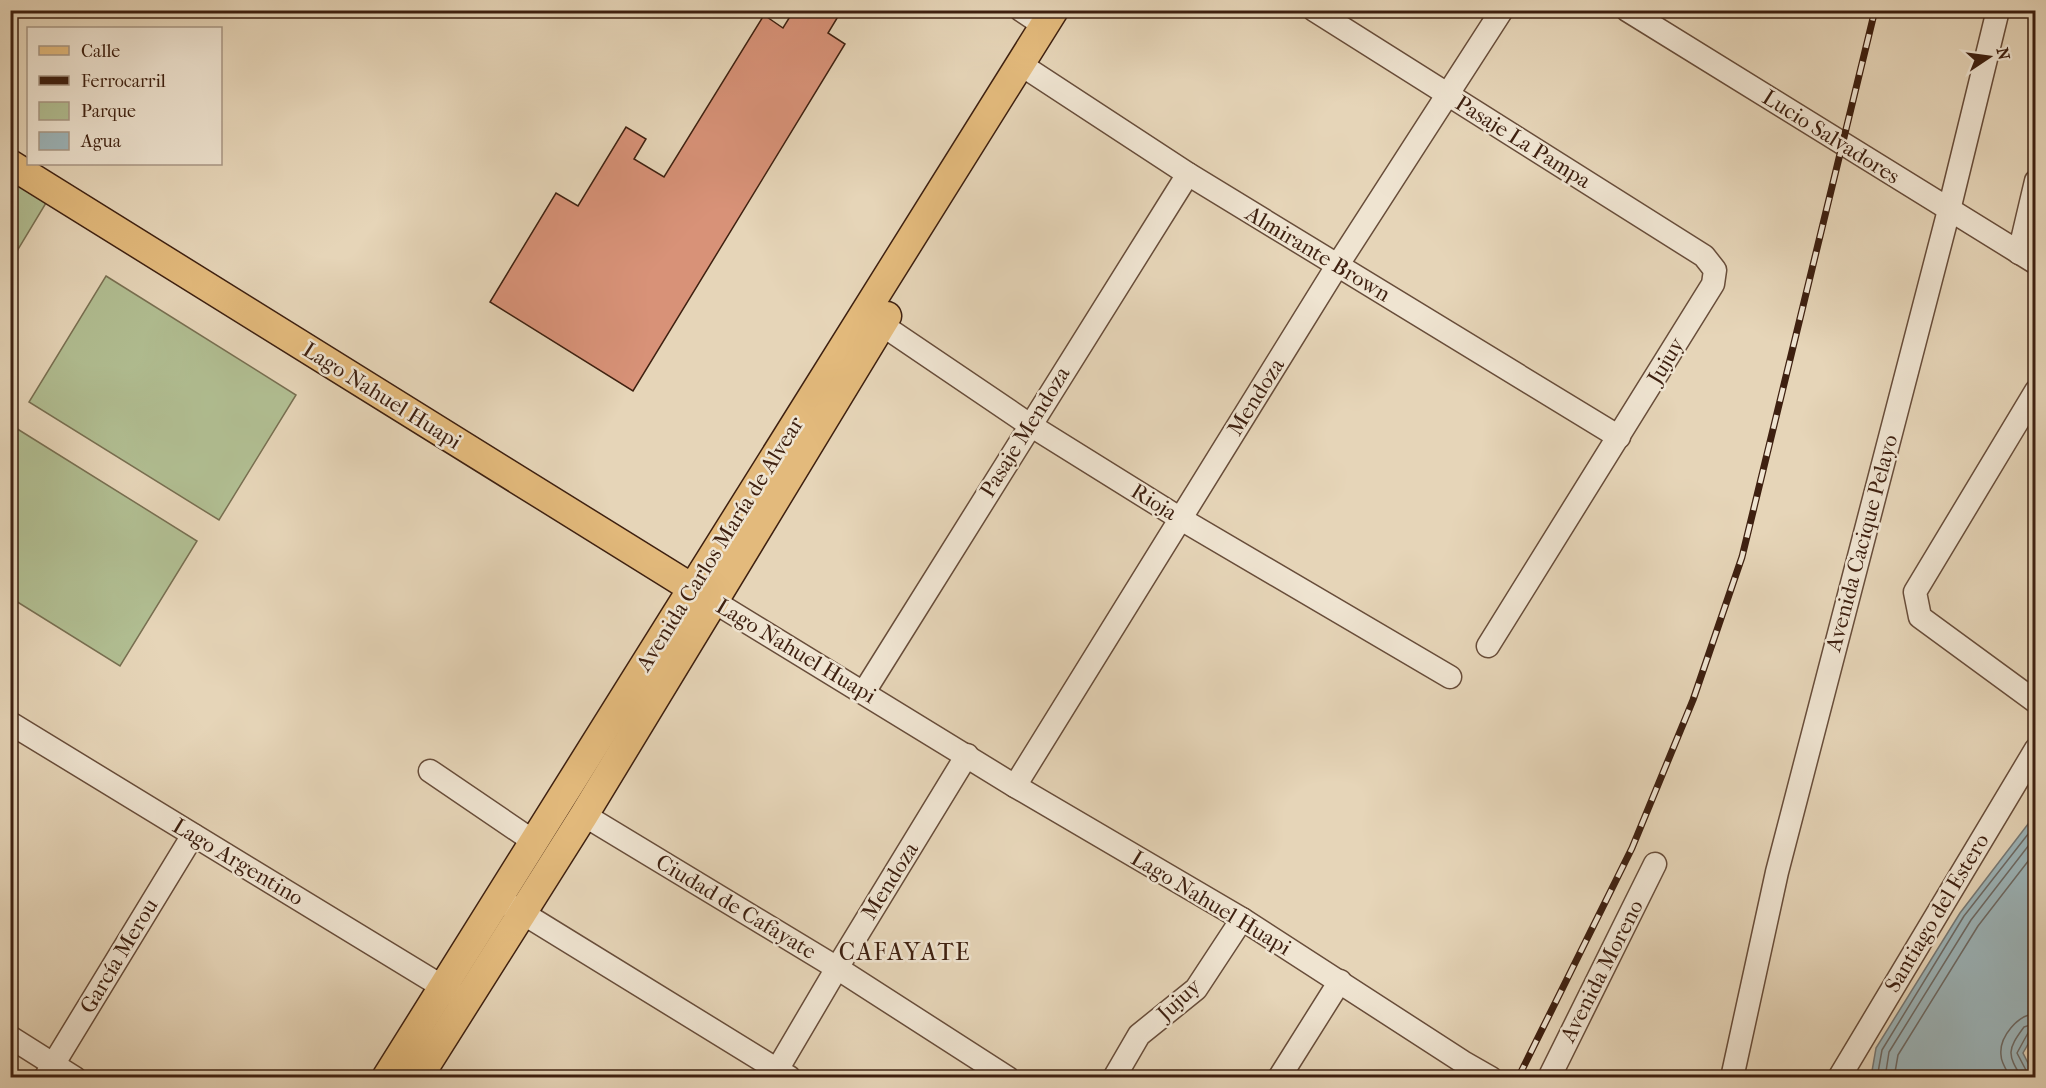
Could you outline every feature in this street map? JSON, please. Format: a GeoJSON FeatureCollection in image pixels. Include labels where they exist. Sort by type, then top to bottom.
{"type":"FeatureCollection","features":[{"type":"Feature","properties":{"kind":"main road","name":"Avenida Carlos María de Alvear"},"geometry":{"type":"LineString","coordinates":[[510,905],[533,841],[702,594],[1028,69],[1076,10]]}},
{"type":"Feature","properties":{"kind":"main road","name":"Avenida Carlos María de Alvear"},"geometry":{"type":"LineString","coordinates":[[1028,69],[1050,18]]}},
{"type":"Feature","properties":{"kind":"main road","name":"Lago Nahuel Huapi"},"geometry":{"type":"LineString","coordinates":[[10,164],[702,594]]}},
{"type":"Feature","properties":{"kind":"main road","name":"Avenida Carlos María de Alvear"},"geometry":{"type":"LineString","coordinates":[[386,1077],[454,994],[510,905],[584,815],[702,594]]}},
{"type":"Feature","properties":{"kind":"main road","name":"Avenida Carlos María de Alvear"},"geometry":{"type":"LineString","coordinates":[[418,1077],[454,994]]}},
{"type":"Feature","properties":{"kind":"street"},"geometry":{"type":"LineString","coordinates":[[1021,10],[1050,18]]}},
{"type":"Feature","properties":{"kind":"street","name":"Pasaje La Pampa"},"geometry":{"type":"LineString","coordinates":[[1314,10],[1704,256],[1715,270],[1713,284]]}},
{"type":"Feature","properties":{"kind":"street","name":"Mendoza"},"geometry":{"type":"LineString","coordinates":[[1015,786],[1337,266],[1502,10]]}},
{"type":"Feature","properties":{"kind":"street","name":"Lucio Salvadores"},"geometry":{"type":"LineString","coordinates":[[1627,10],[2027,258]]}},
{"type":"Feature","properties":{"kind":"street","name":"Avenida Cacique Pelayo"},"geometry":{"type":"LineString","coordinates":[[1732,1077],[1780,861],[1949,210],[1998,10]]}},
{"type":"Feature","properties":{"kind":"street","name":"Almirante Brown"},"geometry":{"type":"LineString","coordinates":[[1028,69],[1188,174],[1619,437]]}},
{"type":"Feature","properties":{"kind":"street","name":"Pasaje Mendoza"},"geometry":{"type":"LineString","coordinates":[[864,692],[1188,174]]}},
{"type":"Feature","properties":{"kind":"street"},"geometry":{"type":"LineString","coordinates":[[2027,258],[2036,181]]}},
{"type":"Feature","properties":{"kind":"street","name":"Jujuy"},"geometry":{"type":"LineString","coordinates":[[1488,646],[1713,284]]}},
{"type":"Feature","properties":{"kind":"street","name":"Rioja"},"geometry":{"type":"LineString","coordinates":[[874,319],[1030,425],[1181,519],[1450,677]]}},
{"type":"Feature","properties":{"kind":"street"},"geometry":{"type":"LineString","coordinates":[[2036,391],[1915,592],[1920,617],[2036,702]]}},
{"type":"Feature","properties":{"kind":"street","name":"Lago Nahuel Huapi"},"geometry":{"type":"LineString","coordinates":[[702,594],[1015,786],[1242,919],[1340,981],[1458,1070],[1491,1077]]}},
{"type":"Feature","properties":{"kind":"street","name":"Lago Argentino"},"geometry":{"type":"LineString","coordinates":[[10,723],[454,994]]}},
{"type":"Feature","properties":{"kind":"street","name":"Santiago del Estero"},"geometry":{"type":"LineString","coordinates":[[1839,1077],[2036,749]]}},
{"type":"Feature","properties":{"kind":"street","name":"Mendoza"},"geometry":{"type":"LineString","coordinates":[[783,1074],[837,968],[967,755]]}},
{"type":"Feature","properties":{"kind":"street"},"geometry":{"type":"LineString","coordinates":[[429,771],[533,841]]}},
{"type":"Feature","properties":{"kind":"street","name":"Ciudad de Cafayate"},"geometry":{"type":"LineString","coordinates":[[584,815],[837,968],[1008,1077]]}},
{"type":"Feature","properties":{"kind":"street","name":"García Merou"},"geometry":{"type":"LineString","coordinates":[[49,1071],[193,835]]}},
{"type":"Feature","properties":{"kind":"street","name":"Avenida Moreno"},"geometry":{"type":"LineString","coordinates":[[1549,1077],[1655,864]]}},
{"type":"Feature","properties":{"kind":"street"},"geometry":{"type":"LineString","coordinates":[[510,905],[783,1074]]}},
{"type":"Feature","properties":{"kind":"street","name":"Jujuy"},"geometry":{"type":"LineString","coordinates":[[1114,1077],[1139,1035],[1196,989],[1242,919]]}},
{"type":"Feature","properties":{"kind":"street"},"geometry":{"type":"LineString","coordinates":[[1279,1077],[1340,981]]}},
{"type":"Feature","properties":{"kind":"street"},"geometry":{"type":"LineString","coordinates":[[10,1037],[49,1071],[75,1077]]}},
{"type":"Feature","properties":{"kind":"path"},"geometry":{"type":"LineString","coordinates":[[1194,10],[1206,18]]}},
{"type":"Feature","properties":{"kind":"green space"},"geometry":{"type":"Polygon","coordinates":[[[11,181],[46,203],[11,261],[11,181]]]}},
{"type":"Feature","properties":{"kind":"green space"},"geometry":{"type":"Polygon","coordinates":[[[106,276],[296,395],[219,520],[29,402],[106,276]]]}},
{"type":"Feature","properties":{"kind":"green space"},"geometry":{"type":"Polygon","coordinates":[[[11,425],[197,541],[120,666],[11,598],[11,425]]]}},
{"type":"Feature","properties":{"kind":"water"},"geometry":{"type":"Polygon","coordinates":[[[2035,815],[2035,1032],[2023,1053],[2035,1077],[1871,1077],[1876,1048],[1960,913],[2035,815]]]}},
{"type":"Feature","properties":{"kind":"building"},"geometry":{"type":"Polygon","coordinates":[[[794,10],[842,10],[828,33],[845,44],[633,391],[490,302],[556,193],[578,206],[626,127],[646,139],[634,159],[664,177],[764,15],[783,28],[794,10]]]}},
{"type":"Feature","properties":{"kind":"railway"},"geometry":{"type":"LineString","coordinates":[[1518,1078],[1632,848],[1693,700],[1742,557],[1875,10]]}},
{"type":"Feature","properties":{"kind":"district","name":"CAFAYATE"},"geometry":{"type":"Point","coordinates":[905,952]}}]}
